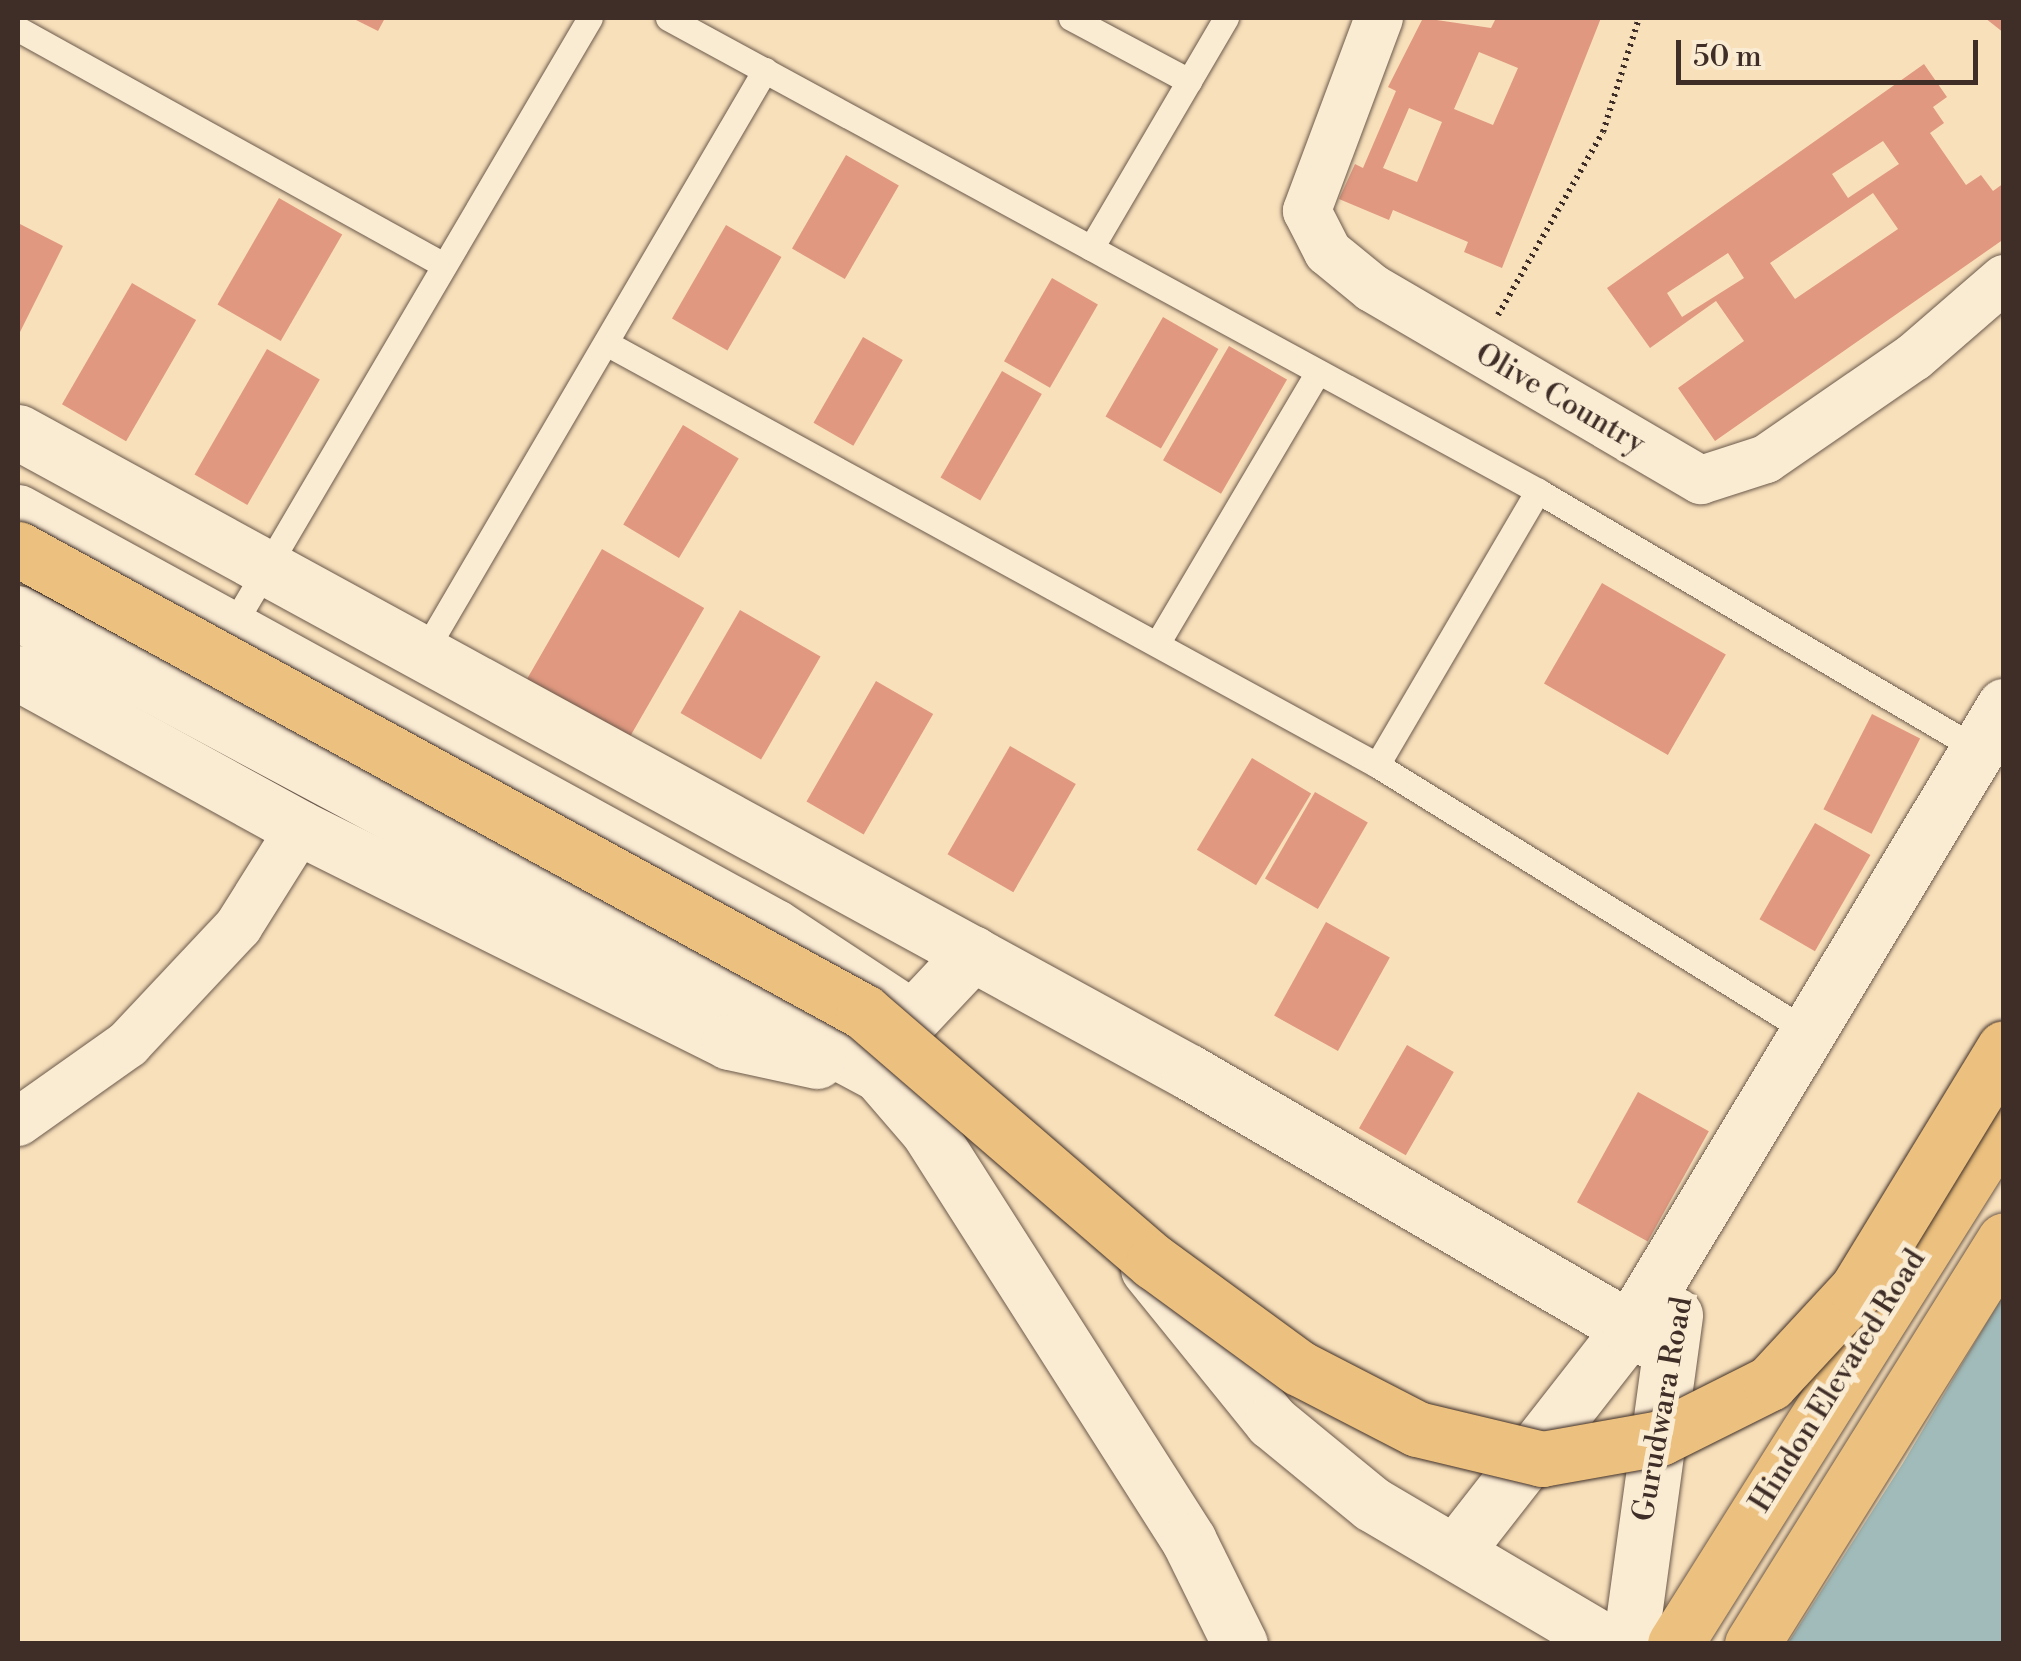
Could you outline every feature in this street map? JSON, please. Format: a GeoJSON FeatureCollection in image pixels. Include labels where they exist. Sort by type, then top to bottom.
{"type":"FeatureCollection","features":[{"type":"Feature","properties":{"kind":"highway"},"geometry":{"type":"LineString","coordinates":[[18,549],[864,1012],[1154,1262],[1298,1368],[1417,1430],[1542,1459],[1660,1438],[1770,1383],[1858,1289],[2004,1048]]}},
{"type":"Feature","properties":{"kind":"highway","name":"Hindon Elevated Road"},"geometry":{"type":"LineString","coordinates":[[1675,1644],[2004,1122]]}},
{"type":"Feature","properties":{"kind":"highway"},"geometry":{"type":"LineString","coordinates":[[1752,1644],[2004,1240]]}},
{"type":"Feature","properties":{"kind":"main road"},"geometry":{"type":"LineString","coordinates":[[18,432],[973,954],[1649,1340]]}},
{"type":"Feature","properties":{"kind":"main road"},"geometry":{"type":"LineString","coordinates":[[18,512],[228,632],[776,927],[912,1018],[972,1072],[1272,1422],[1372,1504],[1610,1644]]}},
{"type":"Feature","properties":{"kind":"main road"},"geometry":{"type":"LineString","coordinates":[[18,613],[879,1074],[928,1131],[1190,1540],[1240,1644]]}},
{"type":"Feature","properties":{"kind":"main road"},"geometry":{"type":"LineString","coordinates":[[18,673],[300,828],[729,1042],[879,1074]]}},
{"type":"Feature","properties":{"kind":"main road","name":"Gurudwara Road"},"geometry":{"type":"LineString","coordinates":[[1456,1550],[1649,1340],[1779,1076],[1990,728]]}},
{"type":"Feature","properties":{"kind":"main road"},"geometry":{"type":"LineString","coordinates":[[912,1018],[973,954]]}},
{"type":"Feature","properties":{"kind":"main road"},"geometry":{"type":"LineString","coordinates":[[928,1131],[972,1072]]}},
{"type":"Feature","properties":{"kind":"main road","name":"Gurudwara Road"},"geometry":{"type":"LineString","coordinates":[[1630,1644],[1649,1340]]}},
{"type":"Feature","properties":{"kind":"street","name":"Olive Country"},"geometry":{"type":"LineString","coordinates":[[1379,18],[1308,220],[1328,252],[1372,288],[1701,480],[1725,476],[1914,357],[2004,280]]}},
{"type":"Feature","properties":{"kind":"street"},"geometry":{"type":"LineString","coordinates":[[18,1122],[128,1044],[238,927],[300,828]]}},
{"type":"Feature","properties":{"kind":"lane"},"geometry":{"type":"LineString","coordinates":[[228,632],[590,18]]}},
{"type":"Feature","properties":{"kind":"lane"},"geometry":{"type":"LineString","coordinates":[[668,18],[1538,491],[1990,728]]}},
{"type":"Feature","properties":{"kind":"lane"},"geometry":{"type":"LineString","coordinates":[[1071,18],[1189,81]]}},
{"type":"Feature","properties":{"kind":"lane"},"geometry":{"type":"LineString","coordinates":[[1091,248],[1226,18]]}},
{"type":"Feature","properties":{"kind":"lane"},"geometry":{"type":"LineString","coordinates":[[18,29],[444,265]]}},
{"type":"Feature","properties":{"kind":"lane"},"geometry":{"type":"LineString","coordinates":[[423,654],[765,70]]}},
{"type":"Feature","properties":{"kind":"lane"},"geometry":{"type":"LineString","coordinates":[[606,342],[1378,765],[1807,1030]]}},
{"type":"Feature","properties":{"kind":"lane"},"geometry":{"type":"LineString","coordinates":[[1157,644],[1318,372]]}},
{"type":"Feature","properties":{"kind":"lane"},"geometry":{"type":"LineString","coordinates":[[1378,765],[1538,491]]}},
{"type":"Feature","properties":{"kind":"path"},"geometry":{"type":"LineString","coordinates":[[1477,351],[1602,132],[1639,18]]}},
{"type":"Feature","properties":{"kind":"water"},"geometry":{"type":"Polygon","coordinates":[[[2003,1295],[2003,1643],[1788,1643],[1903,1463],[2003,1295]]]}},
{"type":"Feature","properties":{"kind":"building"},"geometry":{"type":"Polygon","coordinates":[[[352,18],[385,18],[378,31],[352,18]]]}},
{"type":"Feature","properties":{"kind":"building"},"geometry":{"type":"Polygon","coordinates":[[[1423,18],[1491,28],[1496,18],[1601,18],[1502,268],[1464,252],[1468,242],[1393,210],[1389,220],[1339,199],[1355,164],[1363,168],[1396,91],[1388,87],[1423,18]],[[1479,52],[1454,109],[1493,125],[1518,68],[1479,52]],[[1409,108],[1383,168],[1417,182],[1442,122],[1409,108]]]}},
{"type":"Feature","properties":{"kind":"building"},"geometry":{"type":"Polygon","coordinates":[[[1985,18],[2004,18],[2004,33],[1985,18]]]}},
{"type":"Feature","properties":{"kind":"building"},"geometry":{"type":"Polygon","coordinates":[[[1924,64],[1947,97],[1933,107],[1944,123],[1930,133],[1966,185],[1981,175],[1993,191],[2004,183],[2004,239],[1715,441],[1678,388],[1744,341],[1716,301],[1650,348],[1607,288],[1924,64]],[[1883,141],[1832,174],[1848,198],[1899,164],[1883,141]],[[1873,193],[1770,263],[1795,299],[1898,229],[1873,193]],[[1728,253],[1667,293],[1682,317],[1744,278],[1728,253]]]}},
{"type":"Feature","properties":{"kind":"building"},"geometry":{"type":"Polygon","coordinates":[[[846,155],[899,185],[845,279],[792,249],[846,155]]]}},
{"type":"Feature","properties":{"kind":"building"},"geometry":{"type":"Polygon","coordinates":[[[279,198],[342,235],[281,341],[218,305],[279,198]]]}},
{"type":"Feature","properties":{"kind":"building"},"geometry":{"type":"Polygon","coordinates":[[[18,223],[63,246],[18,336],[18,223]]]}},
{"type":"Feature","properties":{"kind":"building"},"geometry":{"type":"Polygon","coordinates":[[[726,225],[781,257],[727,351],[672,319],[726,225]]]}},
{"type":"Feature","properties":{"kind":"building"},"geometry":{"type":"Polygon","coordinates":[[[1052,278],[1098,305],[1050,388],[1004,361],[1052,278]]]}},
{"type":"Feature","properties":{"kind":"building"},"geometry":{"type":"Polygon","coordinates":[[[132,283],[196,320],[126,441],[62,404],[132,283]]]}},
{"type":"Feature","properties":{"kind":"building"},"geometry":{"type":"Polygon","coordinates":[[[1163,317],[1218,349],[1161,449],[1106,417],[1163,317]]]}},
{"type":"Feature","properties":{"kind":"building"},"geometry":{"type":"Polygon","coordinates":[[[863,337],[903,360],[853,446],[814,423],[863,337]]]}},
{"type":"Feature","properties":{"kind":"building"},"geometry":{"type":"Polygon","coordinates":[[[1229,346],[1287,380],[1221,494],[1163,460],[1229,346]]]}},
{"type":"Feature","properties":{"kind":"building"},"geometry":{"type":"Polygon","coordinates":[[[267,349],[320,380],[247,505],[194,475],[267,349]]]}},
{"type":"Feature","properties":{"kind":"building"},"geometry":{"type":"Polygon","coordinates":[[[1002,371],[1042,394],[980,501],[940,478],[1002,371]]]}},
{"type":"Feature","properties":{"kind":"building"},"geometry":{"type":"Polygon","coordinates":[[[683,425],[739,458],[679,558],[623,524],[683,425]]]}},
{"type":"Feature","properties":{"kind":"building"},"geometry":{"type":"Polygon","coordinates":[[[602,549],[704,608],[629,738],[527,679],[602,549]]]}},
{"type":"Feature","properties":{"kind":"building"},"geometry":{"type":"Polygon","coordinates":[[[1602,583],[1726,654],[1668,755],[1544,683],[1602,583]]]}},
{"type":"Feature","properties":{"kind":"building"},"geometry":{"type":"Polygon","coordinates":[[[740,610],[821,656],[761,760],[680,713],[740,610]]]}},
{"type":"Feature","properties":{"kind":"building"},"geometry":{"type":"Polygon","coordinates":[[[876,681],[933,714],[864,834],[806,801],[876,681]]]}},
{"type":"Feature","properties":{"kind":"building"},"geometry":{"type":"Polygon","coordinates":[[[1872,714],[1920,739],[1872,834],[1823,809],[1872,714]]]}},
{"type":"Feature","properties":{"kind":"building"},"geometry":{"type":"Polygon","coordinates":[[[1010,746],[1076,784],[1013,892],[948,854],[1010,746]]]}},
{"type":"Feature","properties":{"kind":"building"},"geometry":{"type":"Polygon","coordinates":[[[1252,758],[1311,794],[1256,885],[1197,850],[1252,758]]]}},
{"type":"Feature","properties":{"kind":"building"},"geometry":{"type":"Polygon","coordinates":[[[1315,792],[1368,823],[1318,909],[1265,879],[1315,792]]]}},
{"type":"Feature","properties":{"kind":"building"},"geometry":{"type":"Polygon","coordinates":[[[1815,823],[1870,855],[1815,951],[1760,919],[1815,823]]]}},
{"type":"Feature","properties":{"kind":"building"},"geometry":{"type":"Polygon","coordinates":[[[1326,922],[1390,957],[1338,1051],[1274,1016],[1326,922]]]}},
{"type":"Feature","properties":{"kind":"building"},"geometry":{"type":"Polygon","coordinates":[[[1407,1045],[1454,1072],[1406,1155],[1359,1128],[1407,1045]]]}},
{"type":"Feature","properties":{"kind":"building"},"geometry":{"type":"Polygon","coordinates":[[[1638,1092],[1709,1131],[1648,1241],[1577,1202],[1638,1092]]]}}]}
